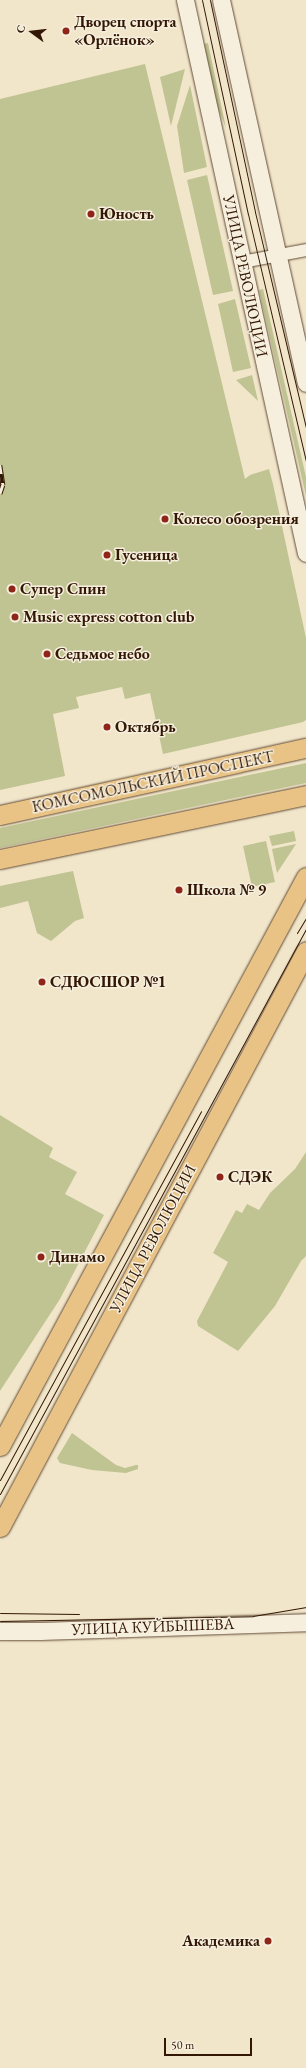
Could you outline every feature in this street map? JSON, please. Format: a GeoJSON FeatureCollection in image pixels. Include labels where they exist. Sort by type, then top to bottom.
{"type":"FeatureCollection","features":[{"type":"Feature","properties":{"kind":"main road","name":"УЛИЦА РЕВОЛЮЦИИ"},"geometry":{"type":"LineString","coordinates":[[185,0],[306,553]]}},
{"type":"Feature","properties":{"kind":"main road"},"geometry":{"type":"LineString","coordinates":[[221,0],[306,383]]}},
{"type":"Feature","properties":{"kind":"main road","name":"КОМСОМОЛЬСКИЙ ПРОСПЕКТ"},"geometry":{"type":"LineString","coordinates":[[0,815],[306,748]]}},
{"type":"Feature","properties":{"kind":"main road"},"geometry":{"type":"LineString","coordinates":[[0,859],[306,795]]}},
{"type":"Feature","properties":{"kind":"main road"},"geometry":{"type":"LineString","coordinates":[[287,799],[300,803],[306,808]]}},
{"type":"Feature","properties":{"kind":"main road"},"geometry":{"type":"LineString","coordinates":[[0,1446],[306,877]]}},
{"type":"Feature","properties":{"kind":"main road","name":"УЛИЦА РЕВОЛЮЦИИ"},"geometry":{"type":"LineString","coordinates":[[0,1527],[306,951]]}},
{"type":"Feature","properties":{"kind":"main road","name":"УЛИЦА КУЙБЫШЕВА"},"geometry":{"type":"LineString","coordinates":[[0,1631],[306,1622]]}},
{"type":"Feature","properties":{"kind":"street"},"geometry":{"type":"LineString","coordinates":[[242,262],[306,250]]}},
{"type":"Feature","properties":{"kind":"green space"},"geometry":{"type":"Polygon","coordinates":[[[208,43],[226,128],[217,106],[204,44],[208,43]]]}},
{"type":"Feature","properties":{"kind":"green space"},"geometry":{"type":"Polygon","coordinates":[[[145,64],[245,479],[250,475],[269,469],[273,484],[306,638],[306,720],[303,722],[163,754],[150,693],[125,699],[122,687],[76,697],[79,708],[53,714],[65,776],[0,790],[0,99],[145,64]]]}},
{"type":"Feature","properties":{"kind":"green space"},"geometry":{"type":"Polygon","coordinates":[[[185,69],[171,126],[160,77],[185,69]]]}},
{"type":"Feature","properties":{"kind":"green space"},"geometry":{"type":"Polygon","coordinates":[[[190,85],[207,167],[184,173],[177,126],[190,85]]]}},
{"type":"Feature","properties":{"kind":"green space"},"geometry":{"type":"Polygon","coordinates":[[[207,175],[233,291],[213,295],[187,180],[207,175]]]}},
{"type":"Feature","properties":{"kind":"green space"},"geometry":{"type":"Polygon","coordinates":[[[263,289],[306,477],[306,496],[259,290],[263,289]]]}},
{"type":"Feature","properties":{"kind":"green space"},"geometry":{"type":"Polygon","coordinates":[[[235,299],[251,368],[233,372],[218,304],[235,299]]]}},
{"type":"Feature","properties":{"kind":"green space"},"geometry":{"type":"Polygon","coordinates":[[[252,375],[258,401],[236,380],[252,375]]]}},
{"type":"Feature","properties":{"kind":"green space"},"geometry":{"type":"Polygon","coordinates":[[[306,763],[306,783],[0,848],[0,828],[306,763]]]}},
{"type":"Feature","properties":{"kind":"green space"},"geometry":{"type":"Polygon","coordinates":[[[294,831],[296,841],[272,846],[269,836],[294,831]]]}},
{"type":"Feature","properties":{"kind":"green space"},"geometry":{"type":"Polygon","coordinates":[[[266,841],[275,882],[252,887],[243,846],[266,841]]]}},
{"type":"Feature","properties":{"kind":"green space"},"geometry":{"type":"Polygon","coordinates":[[[296,844],[277,873],[272,849],[296,844]]]}},
{"type":"Feature","properties":{"kind":"green space"},"geometry":{"type":"Polygon","coordinates":[[[73,871],[84,918],[75,921],[51,941],[37,933],[28,901],[0,908],[0,886],[73,871]]]}},
{"type":"Feature","properties":{"kind":"green space","name":"Динамо"},"geometry":{"type":"Polygon","coordinates":[[[0,1115],[53,1148],[49,1157],[77,1172],[65,1194],[104,1215],[60,1299],[0,1391],[0,1115]]]}},
{"type":"Feature","properties":{"kind":"green space"},"geometry":{"type":"Polygon","coordinates":[[[306,1152],[306,1256],[301,1261],[275,1306],[238,1351],[198,1326],[197,1321],[228,1262],[213,1253],[236,1210],[242,1213],[247,1204],[259,1210],[270,1193],[295,1169],[306,1152]]]}},
{"type":"Feature","properties":{"kind":"green space"},"geometry":{"type":"Polygon","coordinates":[[[72,1433],[116,1465],[125,1468],[138,1465],[138,1469],[126,1473],[92,1470],[60,1463],[57,1458],[72,1433]]]}},
{"type":"Feature","properties":{"kind":"tram line"},"geometry":{"type":"LineString","coordinates":[[202,0],[248,214],[306,461]]}},
{"type":"Feature","properties":{"kind":"tram line"},"geometry":{"type":"LineString","coordinates":[[210,0],[255,212],[306,428]]}},
{"type":"Feature","properties":{"kind":"tram line"},"geometry":{"type":"LineString","coordinates":[[297,933],[306,918]]}},
{"type":"Feature","properties":{"kind":"tram line"},"geometry":{"type":"LineString","coordinates":[[0,1494],[306,929]]}},
{"type":"Feature","properties":{"kind":"tram line"},"geometry":{"type":"LineString","coordinates":[[0,1480],[201,1111]]}},
{"type":"Feature","properties":{"kind":"tram line"},"geometry":{"type":"LineString","coordinates":[[0,1621],[253,1616],[306,1607]]}},
{"type":"Feature","properties":{"kind":"tram line"},"geometry":{"type":"LineString","coordinates":[[0,1613],[79,1614]]}},
{"type":"Feature","properties":{"kind":"railway"},"geometry":{"type":"LineString","coordinates":[[0,465],[3,485],[0,494]]}},
{"type":"Feature","properties":{"kind":"place","name":"Дворец спорта «Орлёнок»"},"geometry":{"type":"Point","coordinates":[66,31]}},
{"type":"Feature","properties":{"kind":"place","name":"Юность"},"geometry":{"type":"Point","coordinates":[91,214]}},
{"type":"Feature","properties":{"kind":"place","name":"Колесо обозрения"},"geometry":{"type":"Point","coordinates":[165,519]}},
{"type":"Feature","properties":{"kind":"place","name":"Гусеница"},"geometry":{"type":"Point","coordinates":[107,555]}},
{"type":"Feature","properties":{"kind":"place","name":"Супер Спин"},"geometry":{"type":"Point","coordinates":[12,589]}},
{"type":"Feature","properties":{"kind":"place","name":"Music express cotton club"},"geometry":{"type":"Point","coordinates":[15,617]}},
{"type":"Feature","properties":{"kind":"place","name":"Седьмое небо"},"geometry":{"type":"Point","coordinates":[47,654]}},
{"type":"Feature","properties":{"kind":"place","name":"Октябрь"},"geometry":{"type":"Point","coordinates":[107,727]}},
{"type":"Feature","properties":{"kind":"place","name":"Школа № 9"},"geometry":{"type":"Point","coordinates":[179,890]}},
{"type":"Feature","properties":{"kind":"place","name":"СДЮСШОР №1"},"geometry":{"type":"Point","coordinates":[42,982]}},
{"type":"Feature","properties":{"kind":"place","name":"СДЭК"},"geometry":{"type":"Point","coordinates":[220,1177]}},
{"type":"Feature","properties":{"kind":"place","name":"Динамо"},"geometry":{"type":"Point","coordinates":[41,1257]}},
{"type":"Feature","properties":{"kind":"place","name":"Академика"},"geometry":{"type":"Point","coordinates":[268,1941]}}]}
